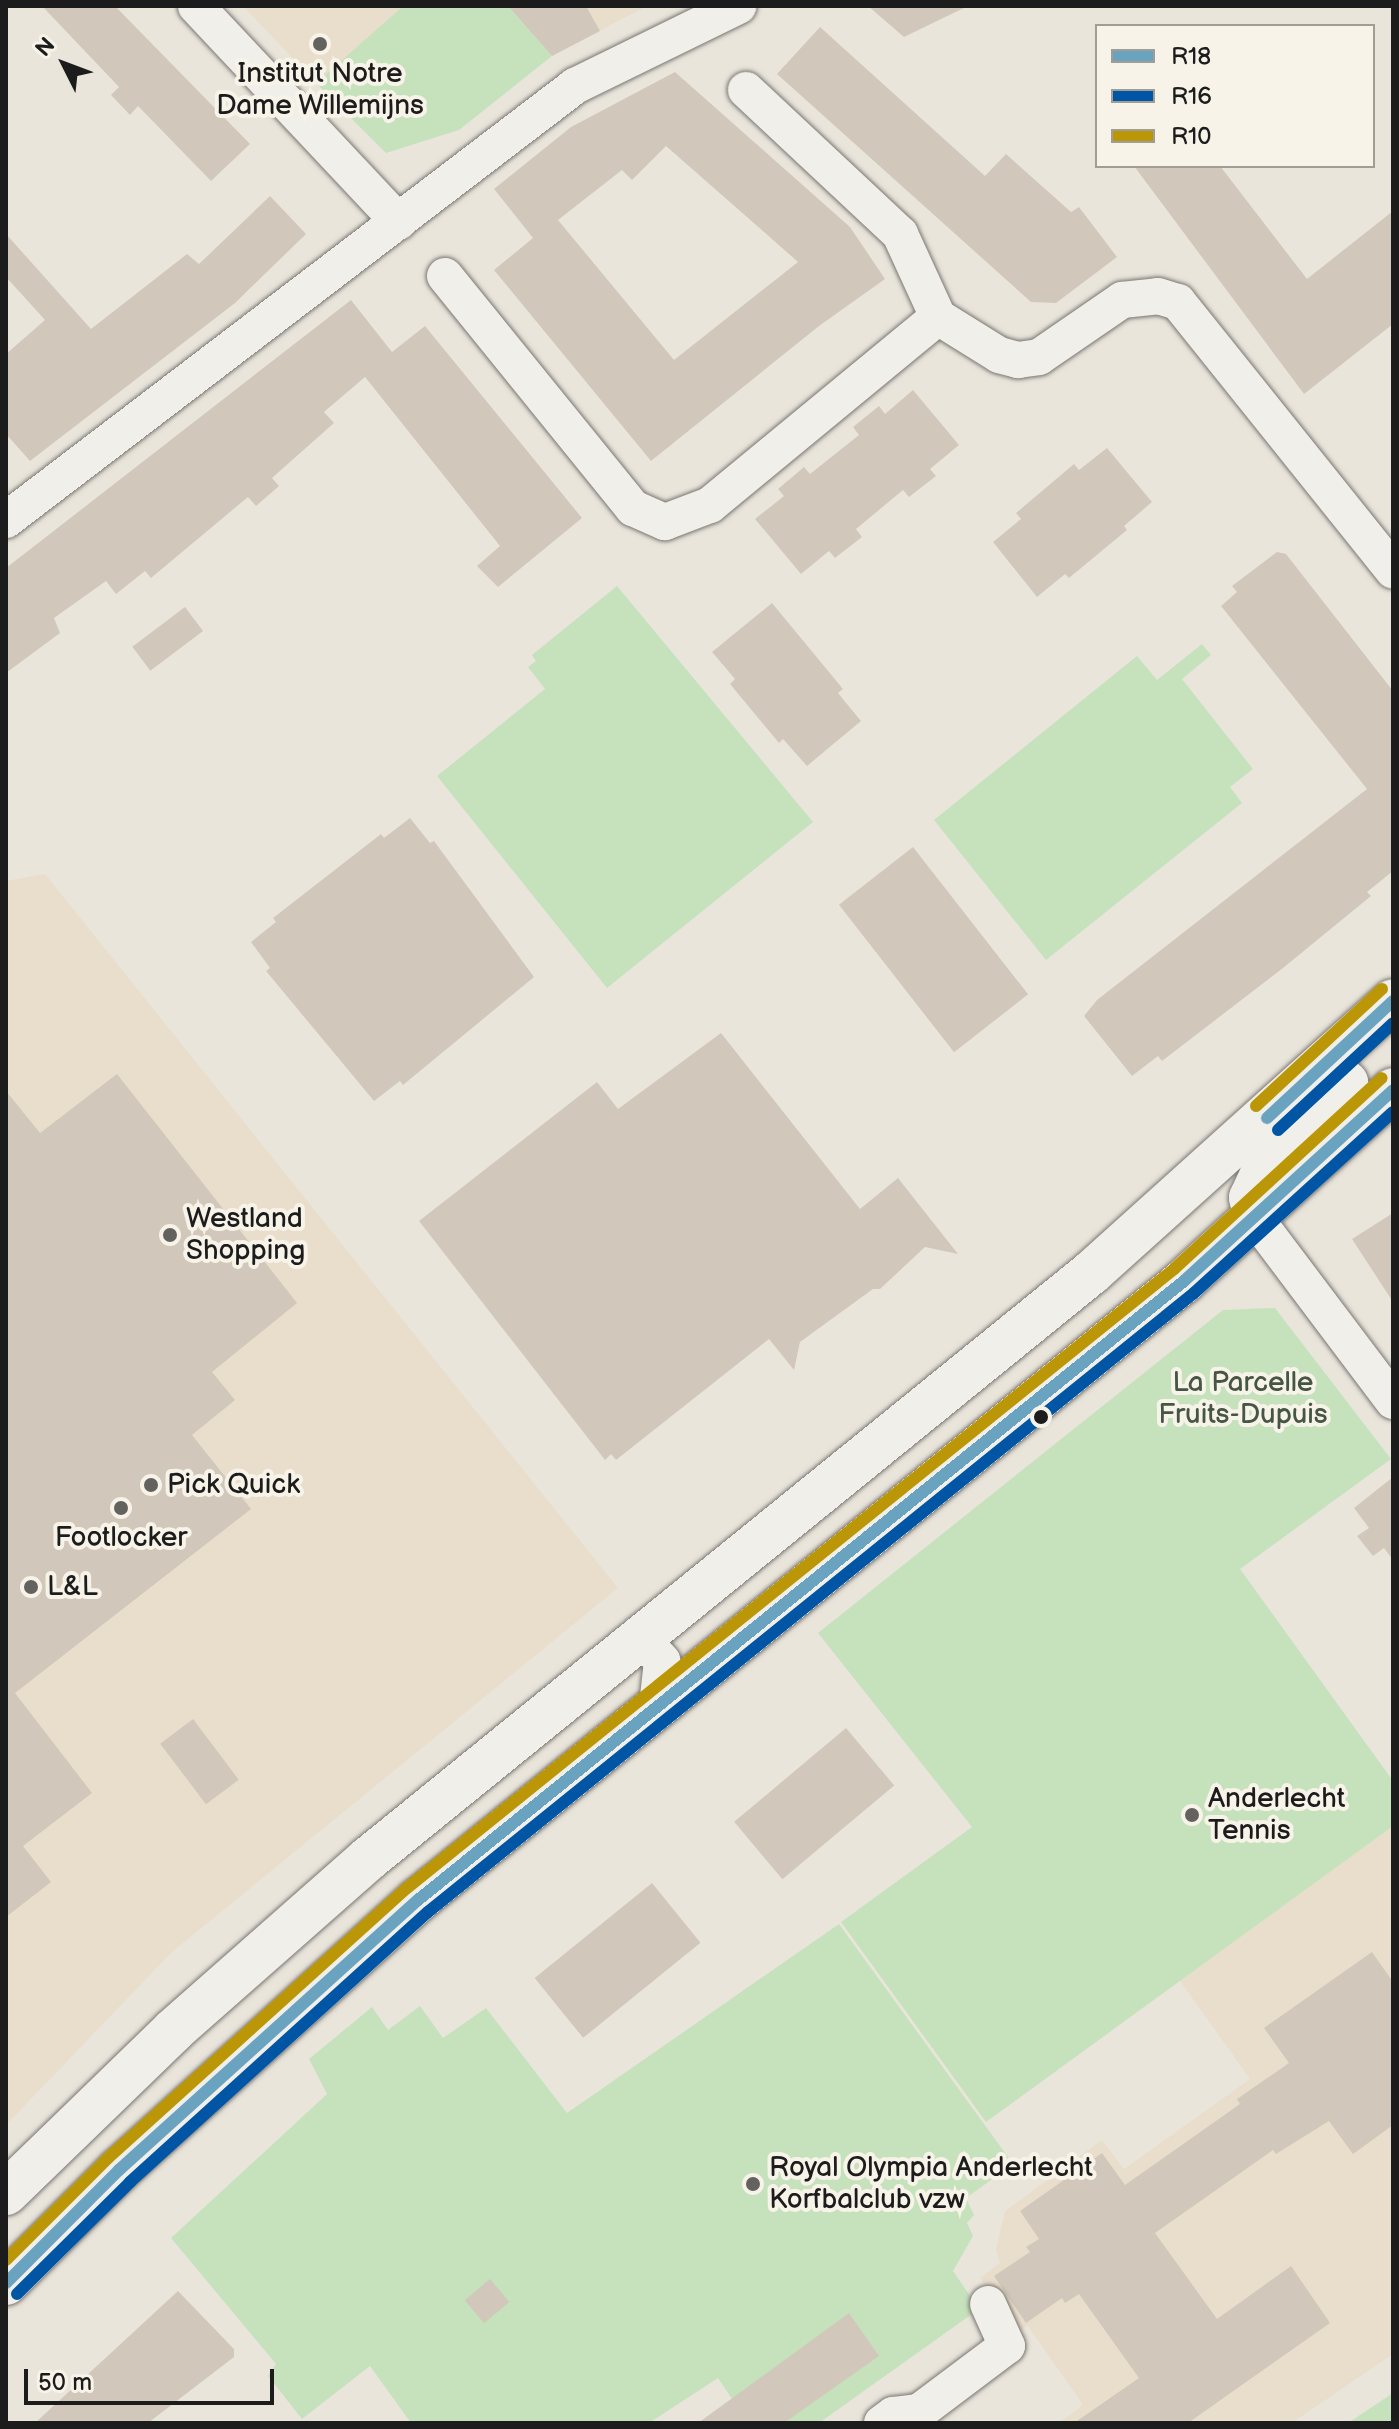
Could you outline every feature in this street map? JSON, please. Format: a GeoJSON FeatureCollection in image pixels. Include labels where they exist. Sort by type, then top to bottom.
{"type":"FeatureCollection","features":[{"type":"Feature","properties":{"kind":"main road"},"geometry":{"type":"LineString","coordinates":[[6,2193],[174,2030],[364,1862],[1141,1232],[1393,1001]]}},
{"type":"Feature","properties":{"kind":"main road"},"geometry":{"type":"LineString","coordinates":[[1256,1219],[1251,1198],[1264,1170],[1393,1037]]}},
{"type":"Feature","properties":{"kind":"main road"},"geometry":{"type":"LineString","coordinates":[[6,2283],[119,2170],[295,2008],[657,1706],[1059,1385],[1256,1219],[1393,1090]]}},
{"type":"Feature","properties":{"kind":"street"},"geometry":{"type":"LineString","coordinates":[[196,6],[399,222]]}},
{"type":"Feature","properties":{"kind":"street"},"geometry":{"type":"LineString","coordinates":[[6,520],[575,86],[738,6]]}},
{"type":"Feature","properties":{"kind":"street"},"geometry":{"type":"LineString","coordinates":[[746,90],[900,234],[938,317],[999,355],[1018,360],[1061,346],[1122,300],[1158,296],[1178,302],[1393,570]]}},
{"type":"Feature","properties":{"kind":"street"},"geometry":{"type":"LineString","coordinates":[[445,276],[633,508],[665,522],[710,505],[938,317]]}},
{"type":"Feature","properties":{"kind":"street"},"geometry":{"type":"LineString","coordinates":[[1256,1219],[1393,1401]]}},
{"type":"Feature","properties":{"kind":"street"},"geometry":{"type":"LineString","coordinates":[[640,1637],[662,1661],[657,1706]]}},
{"type":"Feature","properties":{"kind":"street"},"geometry":{"type":"LineString","coordinates":[[882,2423],[893,2415],[919,2412],[1007,2346],[988,2304]]}},
{"type":"Feature","properties":{"kind":"shaded area","name":"Institut Notre Dame Willemijns"},"geometry":{"type":"Polygon","coordinates":[[[243,6],[403,6],[316,83],[243,6]]]}},
{"type":"Feature","properties":{"kind":"shaded area"},"geometry":{"type":"Polygon","coordinates":[[[509,6],[647,6],[552,56],[509,6]]]}},
{"type":"Feature","properties":{"kind":"shaded area","name":"Westland Shopping"},"geometry":{"type":"Polygon","coordinates":[[[45,874],[618,1588],[172,1952],[6,2125],[6,881],[45,874]]]}},
{"type":"Feature","properties":{"kind":"shaded area"},"geometry":{"type":"Polygon","coordinates":[[[1393,1826],[1393,2354],[1292,2423],[1059,2423],[1083,2405],[1027,2325],[1018,2332],[980,2278],[1000,2263],[996,2250],[1005,2211],[1102,2140],[1124,2169],[1250,2079],[1178,1978],[1393,1826]]]}},
{"type":"Feature","properties":{"kind":"green space"},"geometry":{"type":"Polygon","coordinates":[[[403,6],[508,6],[552,56],[459,130],[386,153],[316,83],[403,6]]]}},
{"type":"Feature","properties":{"kind":"green space"},"geometry":{"type":"Polygon","coordinates":[[[617,586],[813,822],[607,988],[437,776],[545,689],[528,667],[536,661],[532,655],[617,586]]]}},
{"type":"Feature","properties":{"kind":"green space"},"geometry":{"type":"Polygon","coordinates":[[[1202,644],[1211,655],[1182,679],[1253,769],[1230,787],[1242,803],[1046,960],[934,820],[1137,656],[1157,680],[1202,644]]]}},
{"type":"Feature","properties":{"kind":"green space","name":"Anderlecht Tennis"},"geometry":{"type":"Polygon","coordinates":[[[1275,1308],[1391,1459],[1240,1569],[1393,1781],[1393,1826],[986,2122],[841,1922],[972,1827],[818,1633],[1223,1310],[1275,1308]]]}},
{"type":"Feature","properties":{"kind":"green space"},"geometry":{"type":"Polygon","coordinates":[[[839,1924],[1013,2164],[966,2198],[974,2215],[967,2223],[973,2236],[953,2271],[979,2309],[819,2423],[748,2423],[718,2378],[649,2423],[411,2423],[370,2366],[302,2419],[268,2376],[276,2364],[171,2238],[327,2094],[309,2059],[372,2007],[388,2030],[420,2006],[443,2038],[486,2008],[567,2113],[839,1924]]]}},
{"type":"Feature","properties":{"kind":"green space"},"geometry":{"type":"Polygon","coordinates":[[[1393,2393],[1393,2423],[1348,2423],[1393,2393]]]}},
{"type":"Feature","properties":{"kind":"building"},"geometry":{"type":"Polygon","coordinates":[[[42,6],[115,6],[250,144],[211,181],[138,106],[130,115],[111,95],[119,87],[42,6]]]}},
{"type":"Feature","properties":{"kind":"building"},"geometry":{"type":"Polygon","coordinates":[[[508,6],[586,6],[600,31],[552,56],[508,6]]]}},
{"type":"Feature","properties":{"kind":"building"},"geometry":{"type":"Polygon","coordinates":[[[868,6],[968,6],[904,37],[868,6]]]}},
{"type":"Feature","properties":{"kind":"building"},"geometry":{"type":"Polygon","coordinates":[[[820,27],[985,176],[1006,154],[1071,212],[1079,207],[1117,257],[1056,303],[1031,302],[777,74],[820,27]]]}},
{"type":"Feature","properties":{"kind":"building"},"geometry":{"type":"Polygon","coordinates":[[[675,72],[850,227],[885,279],[819,326],[651,461],[494,270],[533,238],[494,189],[571,127],[675,72]],[[666,146],[632,180],[622,170],[558,220],[674,360],[798,262],[666,146]]]}},
{"type":"Feature","properties":{"kind":"building"},"geometry":{"type":"Polygon","coordinates":[[[1135,168],[1222,168],[1307,279],[1393,211],[1393,324],[1304,394],[1135,168]]]}},
{"type":"Feature","properties":{"kind":"building"},"geometry":{"type":"Polygon","coordinates":[[[270,196],[306,234],[235,303],[30,461],[6,434],[6,354],[45,320],[6,277],[6,234],[91,329],[187,254],[199,264],[270,196]]]}},
{"type":"Feature","properties":{"kind":"building"},"geometry":{"type":"Polygon","coordinates":[[[351,300],[392,352],[425,326],[582,518],[498,587],[477,566],[500,546],[365,377],[324,412],[334,423],[272,478],[279,486],[256,506],[248,497],[151,578],[145,571],[116,594],[106,581],[54,618],[60,633],[6,673],[6,568],[351,300]]]}},
{"type":"Feature","properties":{"kind":"building"},"geometry":{"type":"Polygon","coordinates":[[[913,390],[959,445],[930,469],[936,476],[909,497],[903,490],[856,529],[862,537],[835,558],[829,551],[801,574],[755,519],[784,496],[778,489],[804,467],[810,474],[859,435],[853,427],[879,406],[885,414],[913,390]]]}},
{"type":"Feature","properties":{"kind":"building"},"geometry":{"type":"Polygon","coordinates":[[[1107,448],[1152,502],[1124,526],[1127,530],[1069,578],[1065,574],[1037,597],[993,542],[1021,519],[1016,513],[1074,464],[1079,470],[1107,448]]]}},
{"type":"Feature","properties":{"kind":"building"},"geometry":{"type":"Polygon","coordinates":[[[1277,552],[1286,554],[1393,691],[1393,871],[1367,892],[1371,896],[1283,968],[1162,1061],[1158,1056],[1132,1076],[1084,1016],[1097,1000],[1367,789],[1221,606],[1237,592],[1232,586],[1277,552]]]}},
{"type":"Feature","properties":{"kind":"building"},"geometry":{"type":"Polygon","coordinates":[[[772,603],[843,689],[838,693],[861,721],[807,766],[783,739],[779,743],[730,684],[735,679],[712,652],[772,603]]]}},
{"type":"Feature","properties":{"kind":"building"},"geometry":{"type":"Polygon","coordinates":[[[185,607],[203,631],[150,671],[132,647],[185,607]]]}},
{"type":"Feature","properties":{"kind":"building"},"geometry":{"type":"Polygon","coordinates":[[[410,818],[430,843],[434,841],[534,977],[403,1085],[400,1081],[374,1101],[266,971],[270,968],[251,942],[276,922],[273,918],[381,834],[384,838],[410,818]]]}},
{"type":"Feature","properties":{"kind":"building"},"geometry":{"type":"Polygon","coordinates":[[[913,847],[1028,994],[954,1052],[839,905],[913,847]]]}},
{"type":"Feature","properties":{"kind":"building"},"geometry":{"type":"Polygon","coordinates":[[[721,1033],[860,1209],[898,1178],[958,1254],[925,1247],[880,1289],[873,1289],[800,1342],[794,1370],[769,1339],[616,1460],[611,1454],[605,1460],[419,1221],[597,1082],[618,1109],[721,1033]]]}},
{"type":"Feature","properties":{"kind":"building"},"geometry":{"type":"Polygon","coordinates":[[[117,1074],[297,1303],[212,1372],[235,1400],[192,1435],[251,1509],[15,1693],[92,1793],[23,1846],[51,1882],[6,1917],[6,1091],[40,1133],[117,1074]]]}},
{"type":"Feature","properties":{"kind":"building"},"geometry":{"type":"Polygon","coordinates":[[[1393,1213],[1393,1302],[1352,1239],[1393,1213]]]}},
{"type":"Feature","properties":{"kind":"building"},"geometry":{"type":"Polygon","coordinates":[[[1393,1477],[1393,1560],[1384,1548],[1373,1556],[1357,1536],[1369,1528],[1354,1508],[1393,1477]]]}},
{"type":"Feature","properties":{"kind":"building"},"geometry":{"type":"Polygon","coordinates":[[[193,1719],[239,1780],[206,1804],[160,1744],[193,1719]]]}},
{"type":"Feature","properties":{"kind":"building"},"geometry":{"type":"Polygon","coordinates":[[[846,1728],[894,1785],[782,1879],[734,1822],[846,1728]]]}},
{"type":"Feature","properties":{"kind":"building"},"geometry":{"type":"Polygon","coordinates":[[[652,1883],[700,1943],[583,2038],[535,1978],[652,1883]]]}},
{"type":"Feature","properties":{"kind":"building"},"geometry":{"type":"Polygon","coordinates":[[[1372,1952],[1393,1982],[1393,2125],[1353,2154],[1329,2121],[1276,2154],[1273,2150],[1155,2233],[1217,2319],[1291,2266],[1330,2323],[1188,2423],[1074,2423],[1139,2378],[1079,2294],[1065,2303],[1062,2298],[1026,2323],[994,2276],[1030,2252],[1026,2247],[1039,2239],[1020,2211],[1102,2153],[1125,2185],[1240,2104],[1237,2099],[1289,2063],[1264,2028],[1372,1952]]]}},
{"type":"Feature","properties":{"kind":"building"},"geometry":{"type":"Polygon","coordinates":[[[490,2279],[509,2302],[484,2323],[465,2300],[490,2279]]]}},
{"type":"Feature","properties":{"kind":"building"},"geometry":{"type":"Polygon","coordinates":[[[178,2291],[234,2349],[234,2357],[148,2423],[35,2423],[178,2291]]]}},
{"type":"Feature","properties":{"kind":"building"},"geometry":{"type":"Polygon","coordinates":[[[849,2313],[879,2356],[784,2423],[698,2423],[849,2313]]]}},
{"type":"Feature","properties":{"kind":"transit line","name":"R10"},"geometry":{"type":"LineString","coordinates":[[1256,1106],[1382,989]]}},
{"type":"Feature","properties":{"kind":"transit line","name":"R18"},"geometry":{"type":"LineString","coordinates":[[1267,1118],[1393,1001]]}},
{"type":"Feature","properties":{"kind":"transit line","name":"R16"},"geometry":{"type":"LineString","coordinates":[[1278,1130],[1393,1023]]}},
{"type":"Feature","properties":{"kind":"transit line","name":"R10"},"geometry":{"type":"LineString","coordinates":[[6,2260],[108,2158],[407,1888],[1174,1269],[1382,1078]]}},
{"type":"Feature","properties":{"kind":"transit line","name":"R18"},"geometry":{"type":"LineString","coordinates":[[6,2283],[119,2170],[418,1900],[1184,1281],[1393,1090]]}},
{"type":"Feature","properties":{"kind":"transit line","name":"R16"},"geometry":{"type":"LineString","coordinates":[[17,2294],[130,2182],[428,1912],[1194,1293],[1393,1112]]}},
{"type":"Feature","properties":{"kind":"place","name":"Institut Notre Dame Willemijns"},"geometry":{"type":"Point","coordinates":[320,44]}},
{"type":"Feature","properties":{"kind":"place","name":"Westland Shopping"},"geometry":{"type":"Point","coordinates":[170,1235]}},
{"type":"Feature","properties":{"kind":"place","name":"Pick Quick"},"geometry":{"type":"Point","coordinates":[151,1485]}},
{"type":"Feature","properties":{"kind":"place","name":"Footlocker"},"geometry":{"type":"Point","coordinates":[121,1508]}},
{"type":"Feature","properties":{"kind":"place","name":"L&L"},"geometry":{"type":"Point","coordinates":[31,1587]}},
{"type":"Feature","properties":{"kind":"place","name":"Anderlecht Tennis"},"geometry":{"type":"Point","coordinates":[1192,1815]}},
{"type":"Feature","properties":{"kind":"place","name":"Royal Olympia Anderlecht Korfbalclub vzw"},"geometry":{"type":"Point","coordinates":[753,2184]}},
{"type":"Feature","properties":{"kind":"park label","name":"La Parcelle Fruits-Dupuis"},"geometry":{"type":"Point","coordinates":[1243,1399]}}]}
